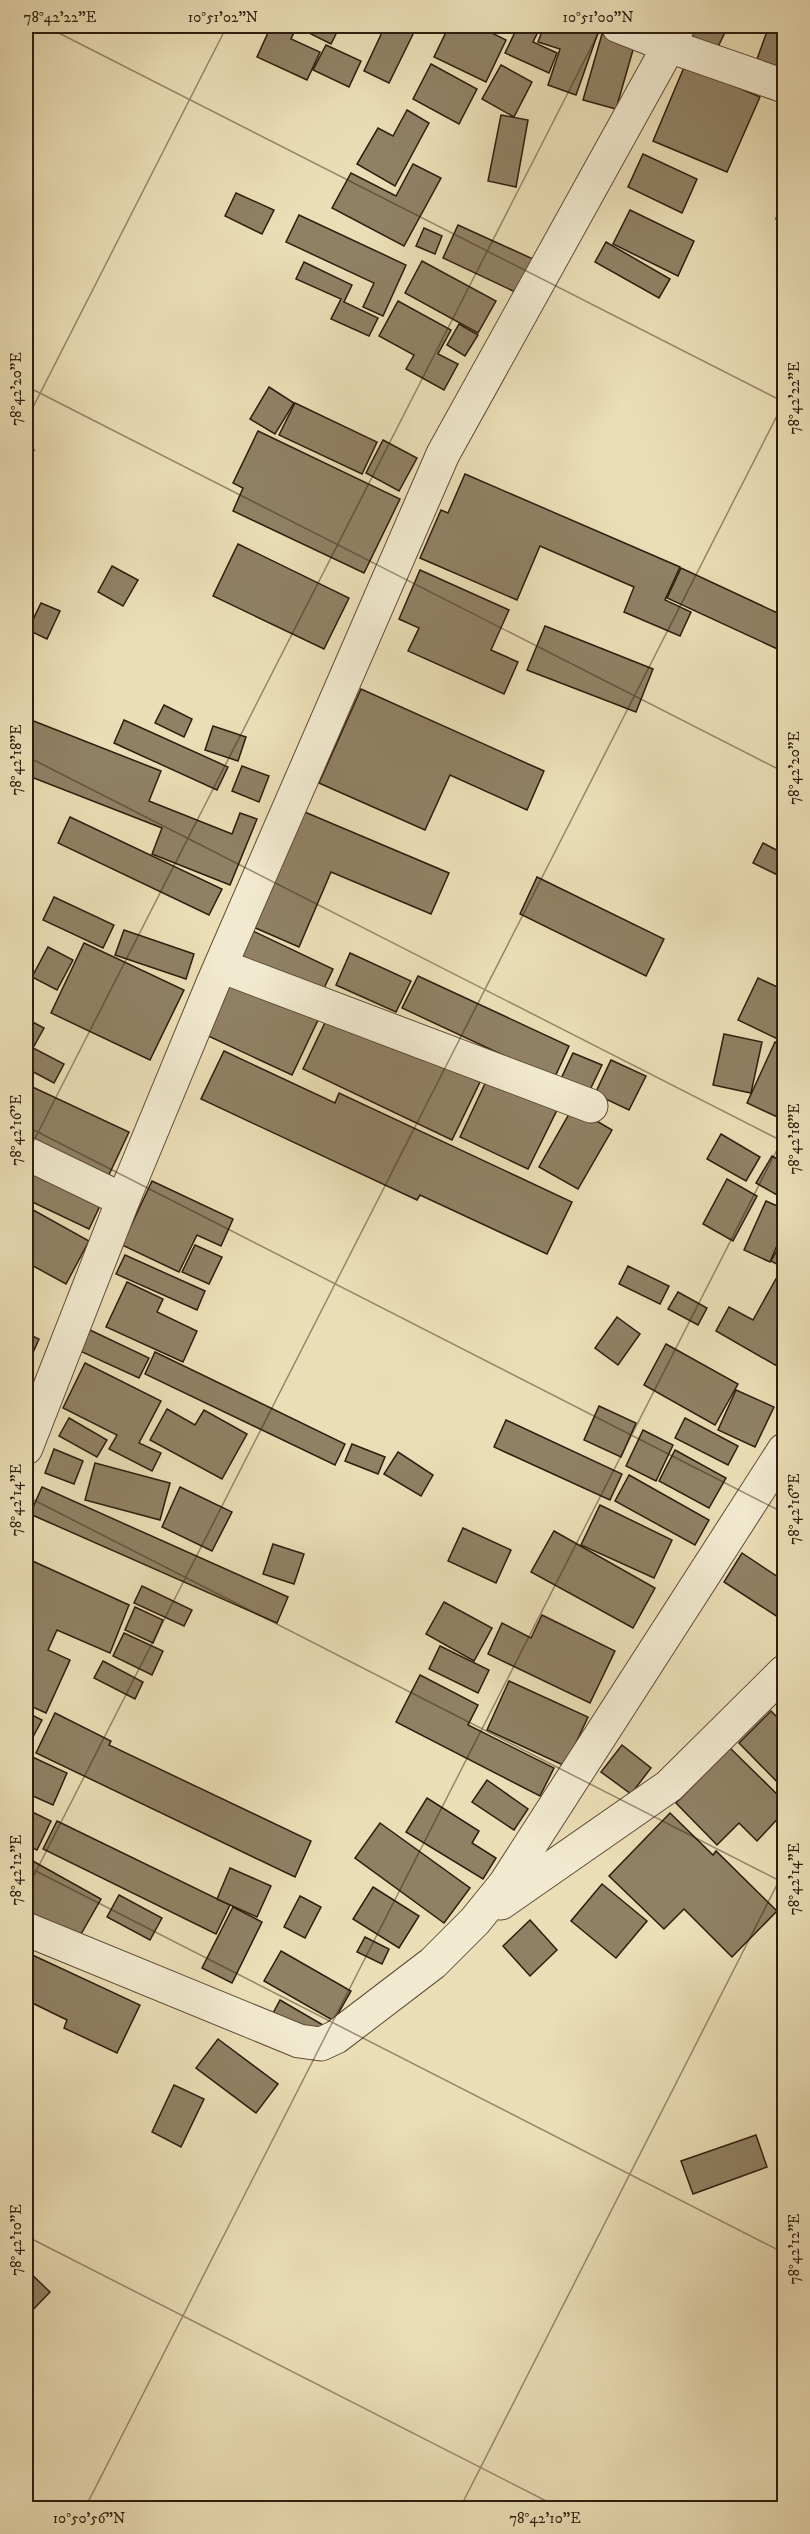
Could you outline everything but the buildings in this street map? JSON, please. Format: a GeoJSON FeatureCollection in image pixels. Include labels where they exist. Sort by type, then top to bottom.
{"type":"FeatureCollection","features":[{"type":"Feature","properties":{"kind":"street"},"geometry":{"type":"LineString","coordinates":[[618,26],[674,36],[784,86]]}},
{"type":"Feature","properties":{"kind":"street"},"geometry":{"type":"LineString","coordinates":[[26,1448],[123,1200],[221,966],[443,454],[674,36]]}},
{"type":"Feature","properties":{"kind":"street"},"geometry":{"type":"LineString","coordinates":[[221,966],[591,1106]]}},
{"type":"Feature","properties":{"kind":"street"},"geometry":{"type":"LineString","coordinates":[[26,1153],[123,1200]]}},
{"type":"Feature","properties":{"kind":"street"},"geometry":{"type":"LineString","coordinates":[[26,1929],[280,2034],[315,2044],[336,2037],[433,1963],[474,1921],[505,1884],[784,1450]]}},
{"type":"Feature","properties":{"kind":"street"},"geometry":{"type":"LineString","coordinates":[[474,1921],[669,1786],[784,1672]]}}]}
